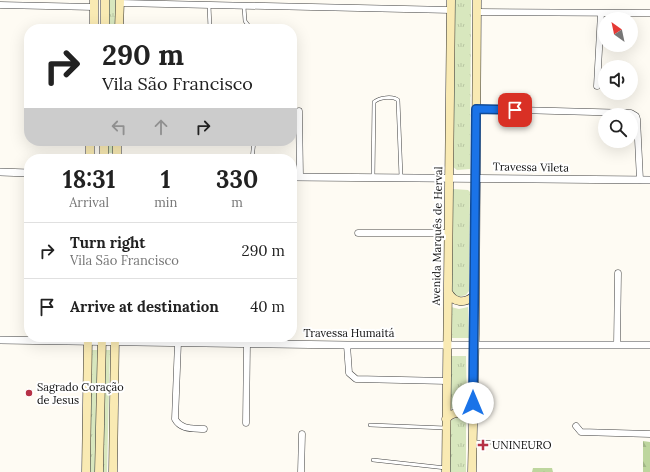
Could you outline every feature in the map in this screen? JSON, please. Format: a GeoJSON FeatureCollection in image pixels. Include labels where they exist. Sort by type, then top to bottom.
{"type":"FeatureCollection","features":[{"type":"Feature","properties":{"kind":"main road"},"geometry":{"type":"LineString","coordinates":[[105,0],[105,24]]}},
{"type":"Feature","properties":{"kind":"main road","name":"Avenida Marquês de Herval"},"geometry":{"type":"LineString","coordinates":[[446,470],[446,345],[448,292],[451,0]]}},
{"type":"Feature","properties":{"kind":"main road"},"geometry":{"type":"LineString","coordinates":[[472,472],[474,419],[477,0]]}},
{"type":"Feature","properties":{"kind":"main road"},"geometry":{"type":"LineString","coordinates":[[119,24],[120,1]]}},
{"type":"Feature","properties":{"kind":"main road"},"geometry":{"type":"LineString","coordinates":[[94,4],[94,24]]}},
{"type":"Feature","properties":{"kind":"main road"},"geometry":{"type":"LineString","coordinates":[[448,292],[451,298],[459,301],[465,301],[474,296]]}},
{"type":"Feature","properties":{"kind":"main road"},"geometry":{"type":"LineString","coordinates":[[86,472],[88,342]]}},
{"type":"Feature","properties":{"kind":"main road"},"geometry":{"type":"LineString","coordinates":[[99,472],[102,342]]}},
{"type":"Feature","properties":{"kind":"main road"},"geometry":{"type":"LineString","coordinates":[[113,472],[115,342]]}},
{"type":"Feature","properties":{"kind":"main road"},"geometry":{"type":"LineString","coordinates":[[446,419],[452,414],[458,413],[474,419]]}},
{"type":"Feature","properties":{"kind":"street"},"geometry":{"type":"LineString","coordinates":[[120,1],[186,2],[209,5],[246,4],[451,10]]}},
{"type":"Feature","properties":{"kind":"street"},"geometry":{"type":"LineString","coordinates":[[0,5],[94,4]]}},
{"type":"Feature","properties":{"kind":"street"},"geometry":{"type":"LineString","coordinates":[[477,12],[598,13]]}},
{"type":"Feature","properties":{"kind":"street"},"geometry":{"type":"LineString","coordinates":[[638,13],[650,13]]}},
{"type":"Feature","properties":{"kind":"street"},"geometry":{"type":"LineString","coordinates":[[597,86],[599,52]]}},
{"type":"Feature","properties":{"kind":"street"},"geometry":{"type":"LineString","coordinates":[[476,109],[631,113],[636,116],[637,120],[640,180]]}},
{"type":"Feature","properties":{"kind":"street"},"geometry":{"type":"LineString","coordinates":[[297,155],[299,111]]}},
{"type":"Feature","properties":{"kind":"street"},"geometry":{"type":"LineString","coordinates":[[0,172],[24,172]]}},
{"type":"Feature","properties":{"kind":"street","name":"Travessa Vileta"},"geometry":{"type":"LineString","coordinates":[[297,177],[448,177],[650,180]]}},
{"type":"Feature","properties":{"kind":"street"},"geometry":{"type":"LineString","coordinates":[[358,233],[448,233]]}},
{"type":"Feature","properties":{"kind":"street"},"geometry":{"type":"LineString","coordinates":[[617,344],[618,273]]}},
{"type":"Feature","properties":{"kind":"street","name":"Travessa Humaitá"},"geometry":{"type":"LineString","coordinates":[[0,340],[24,340]]}},
{"type":"Feature","properties":{"kind":"street"},"geometry":{"type":"LineString","coordinates":[[178,342],[175,419],[180,426],[204,429]]}},
{"type":"Feature","properties":{"kind":"street","name":"Travessa Humaitá"},"geometry":{"type":"LineString","coordinates":[[178,342],[347,345],[650,345]]}},
{"type":"Feature","properties":{"kind":"street"},"geometry":{"type":"LineString","coordinates":[[246,423],[247,343]]}},
{"type":"Feature","properties":{"kind":"street"},"geometry":{"type":"LineString","coordinates":[[347,345],[349,373],[356,379],[447,381]]}},
{"type":"Feature","properties":{"kind":"street"},"geometry":{"type":"LineString","coordinates":[[576,426],[581,432],[650,434]]}},
{"type":"Feature","properties":{"kind":"street"},"geometry":{"type":"LineString","coordinates":[[302,434],[302,472]]}},
{"type":"Feature","properties":{"kind":"lane"},"geometry":{"type":"LineString","coordinates":[[246,4],[245,21],[247,24]]}},
{"type":"Feature","properties":{"kind":"lane"},"geometry":{"type":"LineString","coordinates":[[209,5],[210,24]]}},
{"type":"Feature","properties":{"kind":"lane"},"geometry":{"type":"LineString","coordinates":[[373,177],[374,102],[380,99],[394,98],[398,100],[401,177]]}},
{"type":"Feature","properties":{"kind":"lane"},"geometry":{"type":"LineString","coordinates":[[370,425],[446,428]]}},
{"type":"Feature","properties":{"kind":"lane"},"geometry":{"type":"LineString","coordinates":[[473,442],[532,443]]}},
{"type":"Feature","properties":{"kind":"lane"},"geometry":{"type":"LineString","coordinates":[[373,460],[446,470]]}},
{"type":"Feature","properties":{"kind":"green space"},"geometry":{"type":"Polygon","coordinates":[[[108,0],[116,0],[115,24],[108,24],[108,0]]]}},
{"type":"Feature","properties":{"kind":"green space"},"geometry":{"type":"Polygon","coordinates":[[[455,0],[471,0],[470,169],[457,170],[453,167],[455,0]]]}},
{"type":"Feature","properties":{"kind":"green space"},"geometry":{"type":"Polygon","coordinates":[[[106,146],[114,146],[114,153],[106,153],[106,146]]]}},
{"type":"Feature","properties":{"kind":"green space"},"geometry":{"type":"Polygon","coordinates":[[[453,189],[468,190],[470,192],[469,291],[466,295],[458,297],[451,292],[453,189]]]}},
{"type":"Feature","properties":{"kind":"green space"},"geometry":{"type":"Polygon","coordinates":[[[451,307],[459,309],[468,307],[469,338],[450,338],[451,307]]]}},
{"type":"Feature","properties":{"kind":"green space"},"geometry":{"type":"Polygon","coordinates":[[[90,350],[99,350],[96,472],[89,472],[90,350]]]}},
{"type":"Feature","properties":{"kind":"green space"},"geometry":{"type":"Polygon","coordinates":[[[104,350],[110,350],[107,472],[101,472],[104,350]]]}},
{"type":"Feature","properties":{"kind":"green space"},"geometry":{"type":"Polygon","coordinates":[[[451,356],[466,356],[467,409],[458,407],[449,409],[451,356]]]}},
{"type":"Feature","properties":{"kind":"green space"},"geometry":{"type":"Polygon","coordinates":[[[458,417],[466,420],[466,472],[449,472],[450,421],[458,417]]]}},
{"type":"Feature","properties":{"kind":"green space"},"geometry":{"type":"Polygon","coordinates":[[[643,441],[650,442],[650,472],[643,472],[643,441]]]}},
{"type":"Feature","properties":{"kind":"green space"},"geometry":{"type":"Polygon","coordinates":[[[533,468],[552,468],[553,472],[532,472],[533,468]]]}},
{"type":"Feature","properties":{"kind":"place","name":"Sagrado Coração de Jesus"},"geometry":{"type":"Point","coordinates":[29,393]}},
{"type":"Feature","properties":{"kind":"place","name":"UNINEURO"},"geometry":{"type":"Point","coordinates":[483,445]}},
{"type":"Feature","properties":{"kind":"route"},"geometry":{"type":"LineString","coordinates":[[473,403],[475,334],[476,109],[515,110]]}}]}
